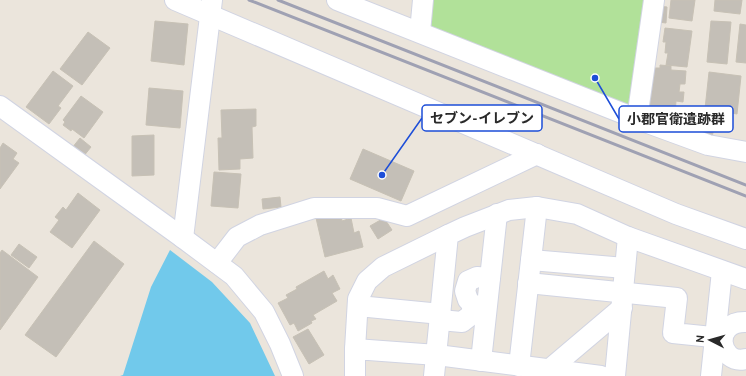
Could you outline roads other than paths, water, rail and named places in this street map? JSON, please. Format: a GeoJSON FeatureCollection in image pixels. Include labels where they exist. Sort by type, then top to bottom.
{"type":"FeatureCollection","features":[{"type":"Feature","properties":{"kind":"street"},"geometry":{"type":"LineString","coordinates":[[175,0],[211,7],[538,154],[676,214],[746,239]]}},
{"type":"Feature","properties":{"kind":"street"},"geometry":{"type":"LineString","coordinates":[[337,0],[637,119],[708,145],[746,152]]}},
{"type":"Feature","properties":{"kind":"street"},"geometry":{"type":"LineString","coordinates":[[420,32],[423,0]]}},
{"type":"Feature","properties":{"kind":"street"},"geometry":{"type":"LineString","coordinates":[[637,119],[654,0]]}},
{"type":"Feature","properties":{"kind":"street"},"geometry":{"type":"LineString","coordinates":[[183,238],[211,7]]}},
{"type":"Feature","properties":{"kind":"street"},"geometry":{"type":"LineString","coordinates":[[0,106],[234,276],[264,312],[280,344],[293,376]]}},
{"type":"Feature","properties":{"kind":"street"},"geometry":{"type":"LineString","coordinates":[[217,263],[237,237],[260,225],[282,217],[314,208],[376,208],[407,216],[538,154]]}},
{"type":"Feature","properties":{"kind":"street"},"geometry":{"type":"LineString","coordinates":[[525,370],[528,283],[537,207]]}},
{"type":"Feature","properties":{"kind":"street"},"geometry":{"type":"LineString","coordinates":[[355,376],[358,299],[367,281],[383,267],[465,227],[509,210],[537,207],[577,214],[628,237],[746,279]]}},
{"type":"Feature","properties":{"kind":"street"},"geometry":{"type":"LineString","coordinates":[[481,361],[497,214]]}},
{"type":"Feature","properties":{"kind":"street"},"geometry":{"type":"LineString","coordinates":[[434,376],[448,235]]}},
{"type":"Feature","properties":{"kind":"street"},"geometry":{"type":"LineString","coordinates":[[615,376],[628,237]]}},
{"type":"Feature","properties":{"kind":"street"},"geometry":{"type":"LineString","coordinates":[[531,260],[625,268]]}},
{"type":"Feature","properties":{"kind":"street"},"geometry":{"type":"LineString","coordinates":[[711,376],[719,338],[722,271]]}},
{"type":"Feature","properties":{"kind":"street"},"geometry":{"type":"LineString","coordinates":[[358,306],[440,317],[462,322],[471,315],[473,305],[468,300],[465,291],[468,281],[477,277],[490,278]]}},
{"type":"Feature","properties":{"kind":"street"},"geometry":{"type":"LineString","coordinates":[[528,283],[622,300],[677,298],[673,333],[719,338]]}},
{"type":"Feature","properties":{"kind":"street"},"geometry":{"type":"LineString","coordinates":[[549,373],[622,300]]}},
{"type":"Feature","properties":{"kind":"street"},"geometry":{"type":"LineString","coordinates":[[719,338],[729,326],[739,322],[746,322]]}},
{"type":"Feature","properties":{"kind":"street"},"geometry":{"type":"LineString","coordinates":[[719,338],[726,352],[732,358],[741,360],[746,358]]}},
{"type":"Feature","properties":{"kind":"street"},"geometry":{"type":"LineString","coordinates":[[355,349],[437,355],[481,361],[525,370],[601,376]]}},
{"type":"Feature","properties":{"kind":"water"},"geometry":{"type":"Polygon","coordinates":[[[170,250],[212,282],[250,323],[275,376],[120,376],[123,375],[151,287],[170,250]]]}},
{"type":"Feature","properties":{"kind":"railway"},"geometry":{"type":"LineString","coordinates":[[249,0],[746,196]]}},
{"type":"Feature","properties":{"kind":"railway"},"geometry":{"type":"LineString","coordinates":[[278,0],[746,185]]}},
{"type":"Feature","properties":{"kind":"place","name":"小郡官衛遺跡群"},"geometry":{"type":"Point","coordinates":[595,78]}},
{"type":"Feature","properties":{"kind":"place","name":"セブン-イレブン"},"geometry":{"type":"Point","coordinates":[382,175]}}]}
